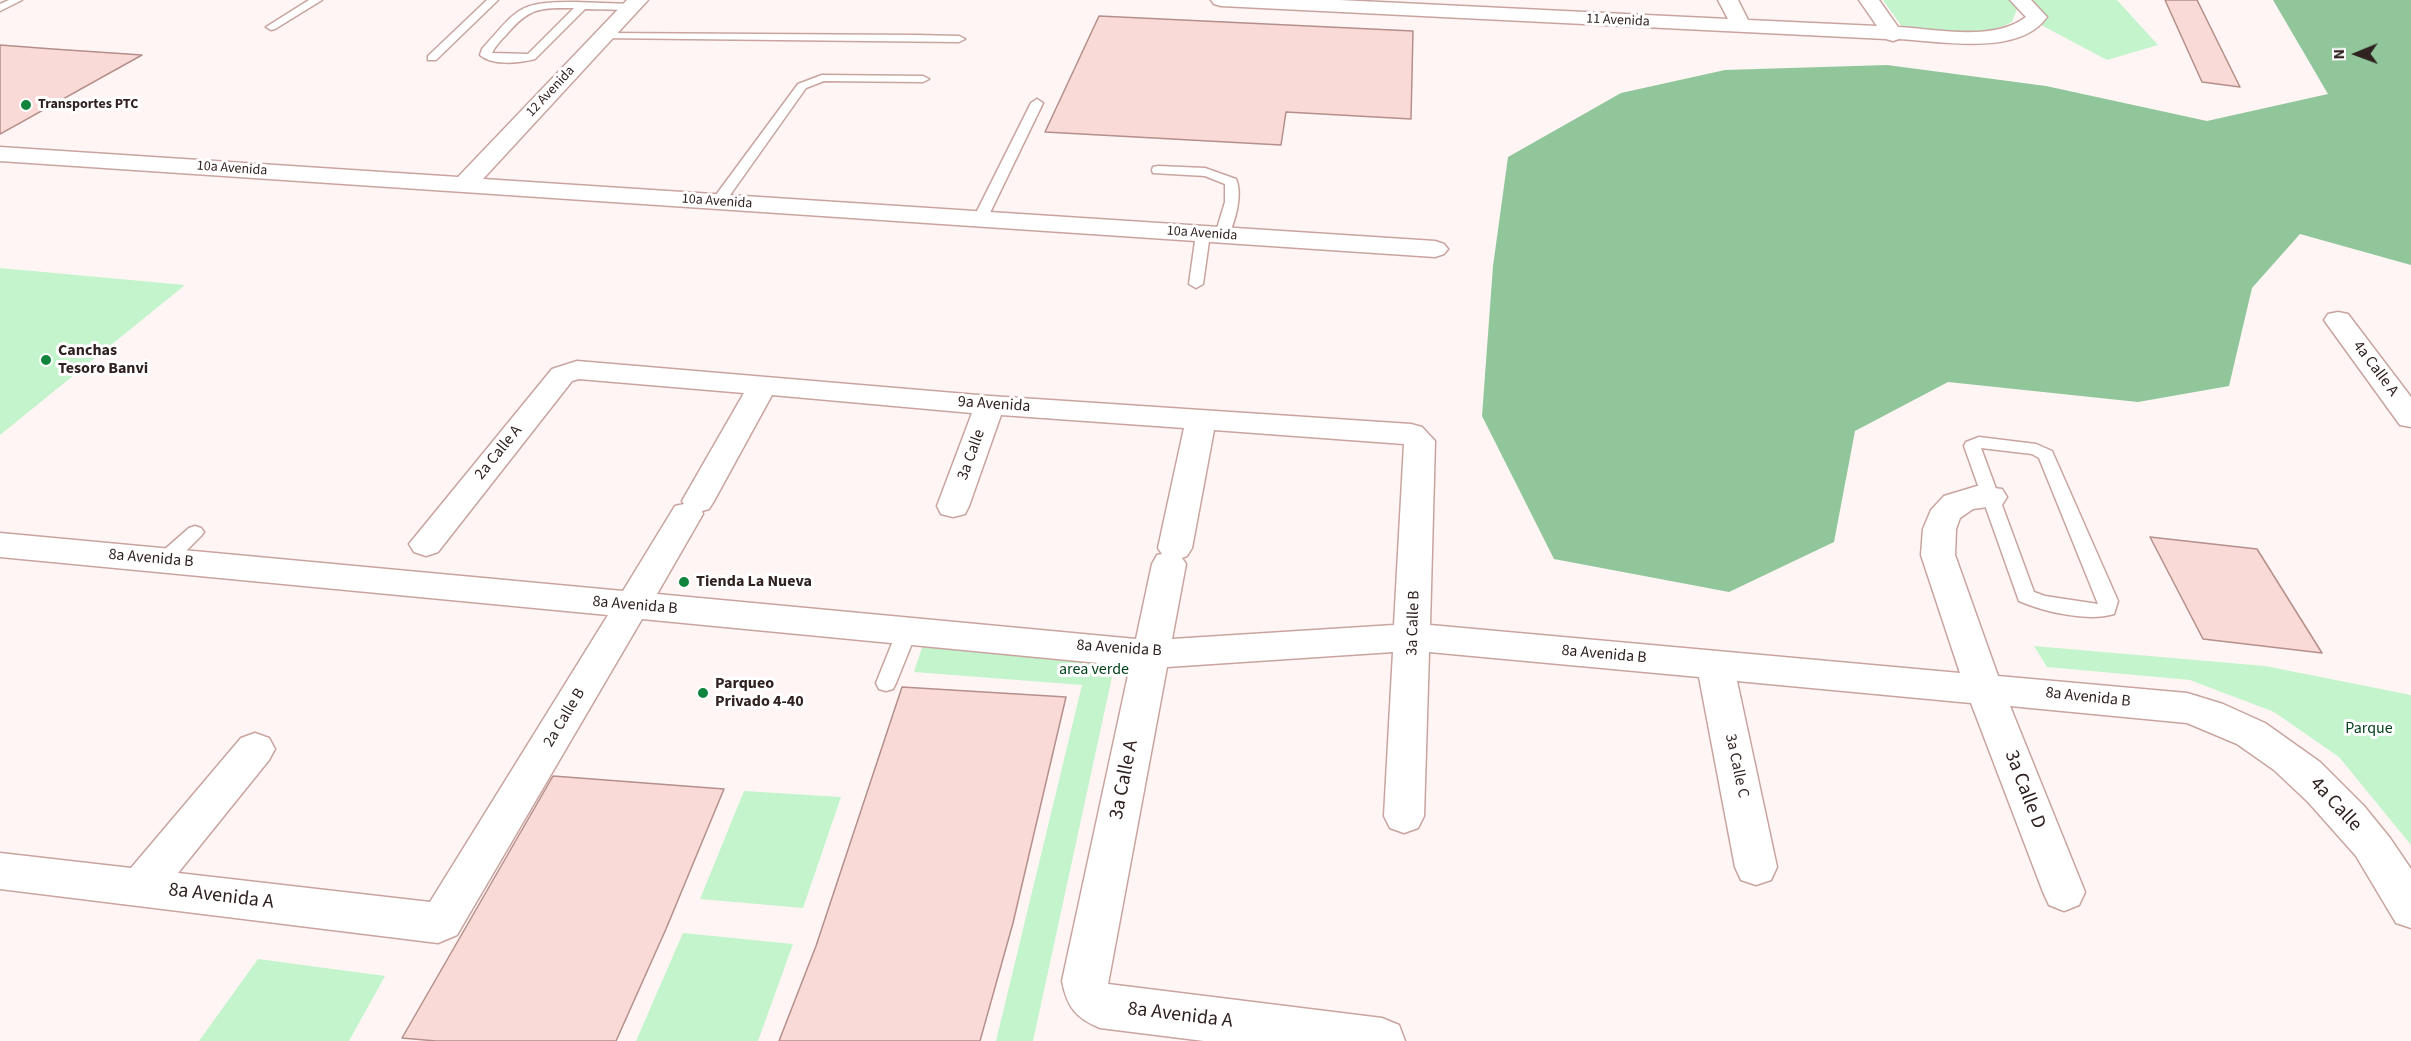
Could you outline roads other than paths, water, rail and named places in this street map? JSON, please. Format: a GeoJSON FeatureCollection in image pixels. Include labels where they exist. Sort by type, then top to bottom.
{"type":"FeatureCollection","features":[{"type":"Feature","properties":{"kind":"street","name":"11 Avenida"},"geometry":{"type":"LineString","coordinates":[[1221,0],[1419,5],[1579,19],[1993,38],[2015,33],[2027,27],[2037,17],[2020,0]]}},
{"type":"Feature","properties":{"kind":"street"},"geometry":{"type":"LineString","coordinates":[[1573,0],[1579,19]]}},
{"type":"Feature","properties":{"kind":"street"},"geometry":{"type":"LineString","coordinates":[[1728,0],[1742,27]]}},
{"type":"Feature","properties":{"kind":"street"},"geometry":{"type":"LineString","coordinates":[[1869,0],[1893,34]]}},
{"type":"Feature","properties":{"kind":"street","name":"12 Avenida"},"geometry":{"type":"LineString","coordinates":[[465,185],[634,4]]}},
{"type":"Feature","properties":{"kind":"street","name":"10a Avenida"},"geometry":{"type":"LineString","coordinates":[[0,154],[1435,249]]}},
{"type":"Feature","properties":{"kind":"street","name":"4a Calle A"},"geometry":{"type":"LineString","coordinates":[[2338,320],[2411,418]]}},
{"type":"Feature","properties":{"kind":"street","name":"9a Avenida"},"geometry":{"type":"LineString","coordinates":[[577,370],[990,405],[1411,434]]}},
{"type":"Feature","properties":{"kind":"street","name":"2a Calle A"},"geometry":{"type":"LineString","coordinates":[[426,544],[562,375],[577,370]]}},
{"type":"Feature","properties":{"kind":"street","name":"2a Calle B"},"geometry":{"type":"LineString","coordinates":[[442,921],[693,508],[763,386]]}},
{"type":"Feature","properties":{"kind":"street","name":"3a Calle"},"geometry":{"type":"LineString","coordinates":[[953,506],[990,405]]}},
{"type":"Feature","properties":{"kind":"street","name":"3a Calle A"},"geometry":{"type":"LineString","coordinates":[[1088,996],[1085,981],[1201,420]]}},
{"type":"Feature","properties":{"kind":"street","name":"3a Calle B"},"geometry":{"type":"LineString","coordinates":[[1404,816],[1414,637],[1420,441],[1411,434]]}},
{"type":"Feature","properties":{"kind":"street","name":"3a Calle D"},"geometry":{"type":"LineString","coordinates":[[1991,497],[1969,497],[1954,503],[1940,522],[1936,537],[1938,555],[1984,688],[2064,892]]}},
{"type":"Feature","properties":{"kind":"street","name":"8a Avenida B"},"geometry":{"type":"LineString","coordinates":[[0,545],[1151,654],[1414,637],[2187,708],[2236,724]]}},
{"type":"Feature","properties":{"kind":"street","name":"3a Calle C"},"geometry":{"type":"LineString","coordinates":[[1715,666],[1756,867]]}},
{"type":"Feature","properties":{"kind":"street","name":"4a Calle"},"geometry":{"type":"LineString","coordinates":[[2236,724],[2278,750],[2318,784],[2379,855],[2411,909]]}},
{"type":"Feature","properties":{"kind":"street"},"geometry":{"type":"LineString","coordinates":[[140,888],[255,749]]}},
{"type":"Feature","properties":{"kind":"street","name":"8a Avenida A"},"geometry":{"type":"LineString","coordinates":[[0,871],[438,923],[442,921]]}},
{"type":"Feature","properties":{"kind":"street","name":"8a Avenida A"},"geometry":{"type":"LineString","coordinates":[[1088,996],[1100,1006],[1382,1041]]}},
{"type":"Feature","properties":{"kind":"lane"},"geometry":{"type":"LineString","coordinates":[[0,8],[17,0]]}},
{"type":"Feature","properties":{"kind":"lane"},"geometry":{"type":"LineString","coordinates":[[271,27],[317,0]]}},
{"type":"Feature","properties":{"kind":"lane"},"geometry":{"type":"LineString","coordinates":[[432,58],[494,0]]}},
{"type":"Feature","properties":{"kind":"lane"},"geometry":{"type":"LineString","coordinates":[[582,6],[531,57],[488,57],[486,54],[486,51],[525,10],[539,6],[634,4]]}},
{"type":"Feature","properties":{"kind":"lane"},"geometry":{"type":"LineString","coordinates":[[604,36],[732,39],[880,36],[959,39]]}},
{"type":"Feature","properties":{"kind":"lane"},"geometry":{"type":"LineString","coordinates":[[718,202],[802,86],[822,78],[923,79]]}},
{"type":"Feature","properties":{"kind":"lane"},"geometry":{"type":"LineString","coordinates":[[980,219],[1037,103]]}},
{"type":"Feature","properties":{"kind":"lane"},"geometry":{"type":"LineString","coordinates":[[1158,170],[1201,171],[1220,175],[1232,182],[1231,205],[1212,234],[1201,258],[1196,284]]}},
{"type":"Feature","properties":{"kind":"lane"},"geometry":{"type":"LineString","coordinates":[[1973,443],[2036,448],[2045,453],[2108,601],[2107,609],[2099,611],[2042,603],[2026,596],[1991,497],[1971,446],[1973,443]]}},
{"type":"Feature","properties":{"kind":"lane"},"geometry":{"type":"LineString","coordinates":[[164,561],[195,532]]}},
{"type":"Feature","properties":{"kind":"lane"},"geometry":{"type":"LineString","coordinates":[[886,683],[907,631]]}},
{"type":"Feature","properties":{"kind":"place","name":"Transportes PTC"},"geometry":{"type":"Point","coordinates":[26,105]}},
{"type":"Feature","properties":{"kind":"place","name":"Canchas Tesoro Banvi"},"geometry":{"type":"Point","coordinates":[46,360]}},
{"type":"Feature","properties":{"kind":"place","name":"Tienda La Nueva"},"geometry":{"type":"Point","coordinates":[684,582]}},
{"type":"Feature","properties":{"kind":"place","name":"Parqueo Privado 4-40"},"geometry":{"type":"Point","coordinates":[703,693]}},
{"type":"Feature","properties":{"kind":"park label","name":"area verde"},"geometry":{"type":"Point","coordinates":[1094,670]}},
{"type":"Feature","properties":{"kind":"park label","name":"Parque"},"geometry":{"type":"Point","coordinates":[2369,729]}}]}
